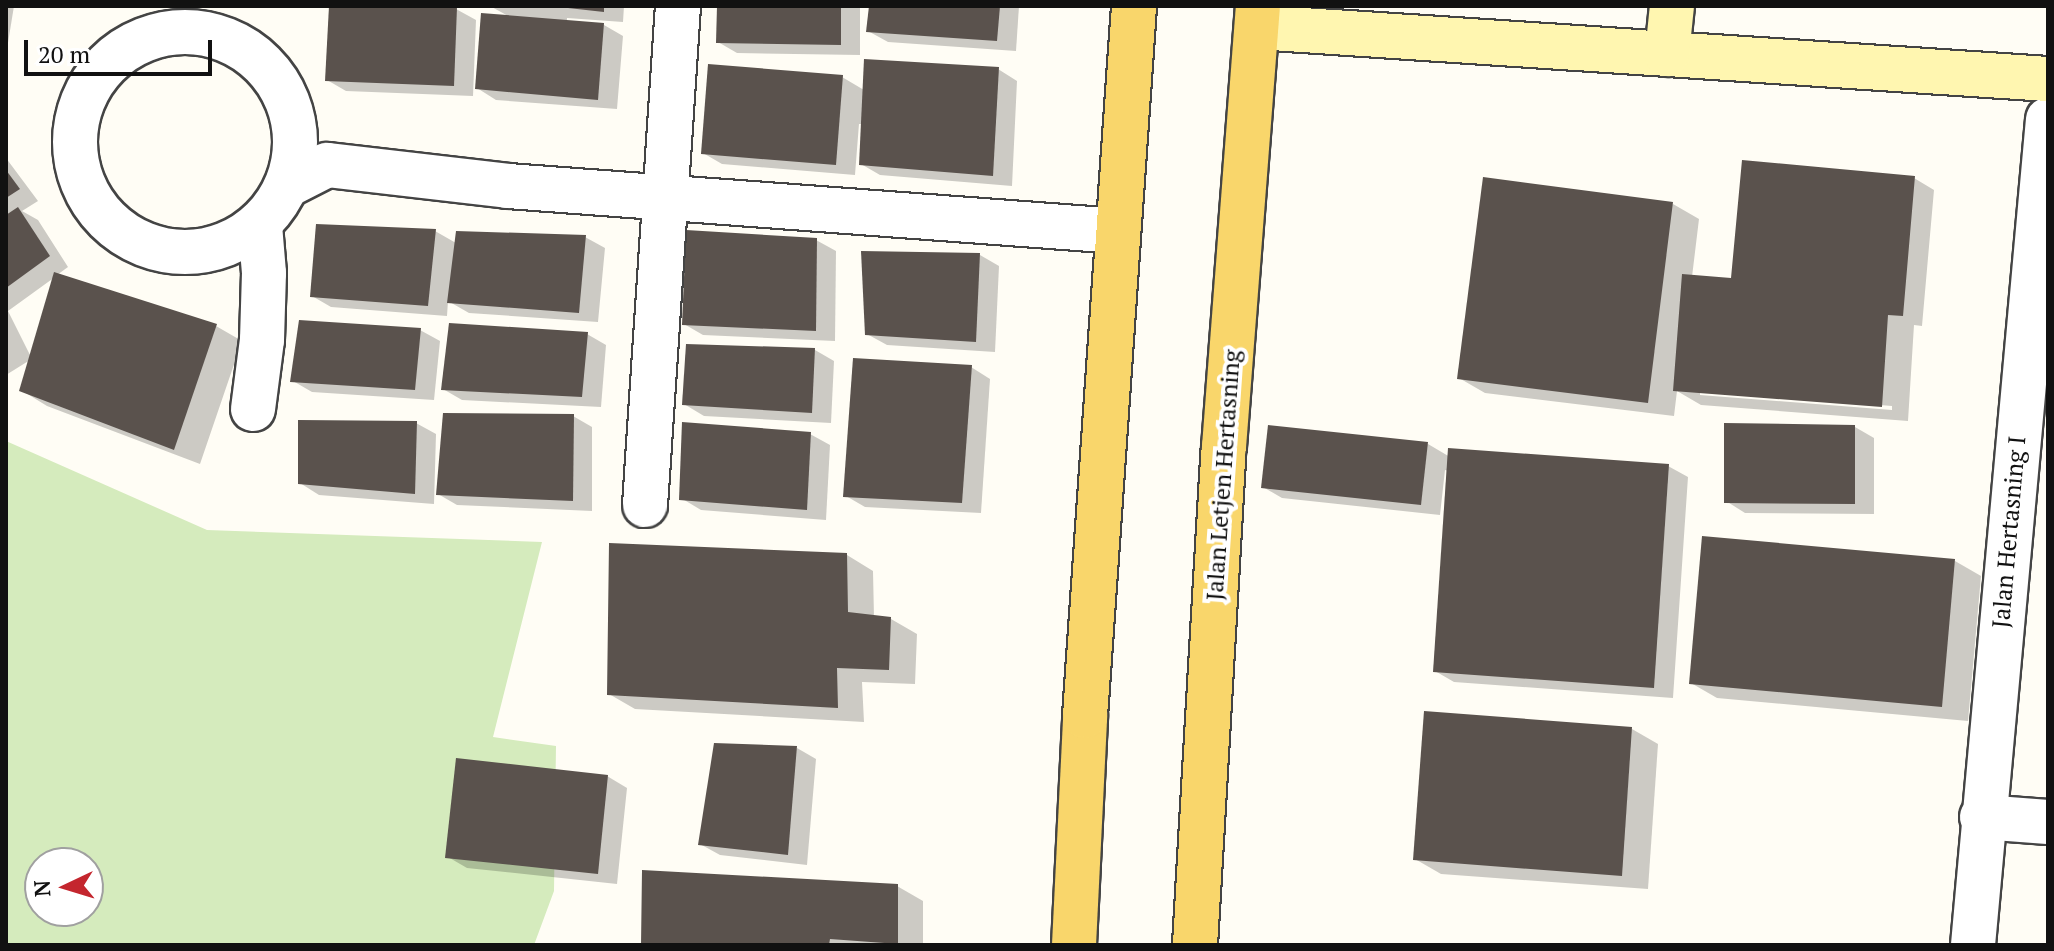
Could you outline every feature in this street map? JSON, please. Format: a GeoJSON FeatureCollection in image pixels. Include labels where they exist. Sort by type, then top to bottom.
{"type":"FeatureCollection","features":[{"type":"Feature","properties":{"kind":"main road"},"geometry":{"type":"LineString","coordinates":[[1074,945],[1085,716],[1134,6]]}},
{"type":"Feature","properties":{"kind":"main road","name":"Jalan Letjen Hertasning"},"geometry":{"type":"LineString","coordinates":[[1195,945],[1224,447],[1258,17]]}},
{"type":"Feature","properties":{"kind":"street"},"geometry":{"type":"LineString","coordinates":[[645,505],[678,6]]}},
{"type":"Feature","properties":{"kind":"street"},"geometry":{"type":"LineString","coordinates":[[1667,54],[1672,6]]}},
{"type":"Feature","properties":{"kind":"street"},"geometry":{"type":"LineString","coordinates":[[1258,17],[1667,54],[2048,79]]}},
{"type":"Feature","properties":{"kind":"street"},"geometry":{"type":"LineString","coordinates":[[178,31],[212,35],[243,47],[269,69],[285,95],[295,127],[295,159],[288,185],[260,225],[216,249],[168,253],[122,234],[88,195],[78,171],[75,140],[80,108],[94,81],[117,56],[144,40],[178,31]]}},
{"type":"Feature","properties":{"kind":"street","name":"Jalan Hertasning I"},"geometry":{"type":"LineString","coordinates":[[1973,945],[1982,817],[2048,119]]}},
{"type":"Feature","properties":{"kind":"street"},"geometry":{"type":"LineString","coordinates":[[288,185],[327,165],[508,186],[1118,231]]}},
{"type":"Feature","properties":{"kind":"street"},"geometry":{"type":"LineString","coordinates":[[253,409],[263,300],[260,225]]}},
{"type":"Feature","properties":{"kind":"street"},"geometry":{"type":"LineString","coordinates":[[1982,817],[2048,822]]}},
{"type":"Feature","properties":{"kind":"green space"},"geometry":{"type":"Polygon","coordinates":[[[6,441],[207,530],[542,542],[493,737],[556,746],[554,891],[534,945],[6,945],[6,441]]]}},
{"type":"Feature","properties":{"kind":"building"},"geometry":{"type":"Polygon","coordinates":[[[329,6],[457,7],[454,86],[325,81],[329,6]]]}},
{"type":"Feature","properties":{"kind":"building"},"geometry":{"type":"Polygon","coordinates":[[[550,6],[604,6],[604,12],[550,6]]]}},
{"type":"Feature","properties":{"kind":"building"},"geometry":{"type":"Polygon","coordinates":[[[717,6],[841,6],[841,45],[716,43],[717,6]]]}},
{"type":"Feature","properties":{"kind":"building"},"geometry":{"type":"Polygon","coordinates":[[[869,6],[1000,6],[997,41],[866,32],[869,6]]]}},
{"type":"Feature","properties":{"kind":"building"},"geometry":{"type":"Polygon","coordinates":[[[481,13],[604,23],[598,100],[475,89],[481,13]]]}},
{"type":"Feature","properties":{"kind":"building"},"geometry":{"type":"Polygon","coordinates":[[[864,59],[999,67],[993,176],[859,165],[864,59]]]}},
{"type":"Feature","properties":{"kind":"building"},"geometry":{"type":"Polygon","coordinates":[[[708,64],[843,75],[836,165],[701,154],[708,64]]]}},
{"type":"Feature","properties":{"kind":"building"},"geometry":{"type":"Polygon","coordinates":[[[1742,160],[1915,176],[1903,316],[1888,315],[1882,407],[1673,391],[1682,274],[1731,278],[1742,160]]]}},
{"type":"Feature","properties":{"kind":"building"},"geometry":{"type":"Polygon","coordinates":[[[6,170],[20,189],[6,198],[6,170]]]}},
{"type":"Feature","properties":{"kind":"building"},"geometry":{"type":"Polygon","coordinates":[[[1483,177],[1673,202],[1648,403],[1457,379],[1483,177]]]}},
{"type":"Feature","properties":{"kind":"building"},"geometry":{"type":"Polygon","coordinates":[[[18,207],[50,256],[6,288],[6,215],[18,207]]]}},
{"type":"Feature","properties":{"kind":"building"},"geometry":{"type":"Polygon","coordinates":[[[316,224],[436,229],[428,306],[310,297],[316,224]]]}},
{"type":"Feature","properties":{"kind":"building"},"geometry":{"type":"Polygon","coordinates":[[[686,230],[817,238],[816,331],[682,325],[686,230]]]}},
{"type":"Feature","properties":{"kind":"building"},"geometry":{"type":"Polygon","coordinates":[[[456,231],[586,235],[579,313],[447,303],[456,231]]]}},
{"type":"Feature","properties":{"kind":"building"},"geometry":{"type":"Polygon","coordinates":[[[861,251],[980,253],[976,342],[865,335],[861,251]]]}},
{"type":"Feature","properties":{"kind":"building"},"geometry":{"type":"Polygon","coordinates":[[[54,272],[217,324],[174,450],[19,391],[54,272]]]}},
{"type":"Feature","properties":{"kind":"building"},"geometry":{"type":"Polygon","coordinates":[[[299,320],[421,328],[415,390],[290,382],[299,320]]]}},
{"type":"Feature","properties":{"kind":"building"},"geometry":{"type":"Polygon","coordinates":[[[449,323],[588,332],[582,397],[441,390],[449,323]]]}},
{"type":"Feature","properties":{"kind":"building"},"geometry":{"type":"Polygon","coordinates":[[[686,344],[815,348],[812,413],[682,405],[686,344]]]}},
{"type":"Feature","properties":{"kind":"building"},"geometry":{"type":"Polygon","coordinates":[[[853,358],[972,365],[962,503],[843,497],[853,358]]]}},
{"type":"Feature","properties":{"kind":"building"},"geometry":{"type":"Polygon","coordinates":[[[443,413],[574,414],[573,501],[436,495],[443,413]]]}},
{"type":"Feature","properties":{"kind":"building"},"geometry":{"type":"Polygon","coordinates":[[[298,420],[417,421],[415,494],[298,484],[298,420]]]}},
{"type":"Feature","properties":{"kind":"building"},"geometry":{"type":"Polygon","coordinates":[[[682,422],[811,432],[807,510],[679,500],[682,422]]]}},
{"type":"Feature","properties":{"kind":"building"},"geometry":{"type":"Polygon","coordinates":[[[1724,423],[1855,425],[1855,504],[1724,503],[1724,423]]]}},
{"type":"Feature","properties":{"kind":"building"},"geometry":{"type":"Polygon","coordinates":[[[1268,425],[1428,442],[1421,505],[1261,488],[1268,425]]]}},
{"type":"Feature","properties":{"kind":"building"},"geometry":{"type":"Polygon","coordinates":[[[1448,448],[1669,464],[1654,688],[1433,672],[1448,448]]]}},
{"type":"Feature","properties":{"kind":"building"},"geometry":{"type":"Polygon","coordinates":[[[1702,536],[1955,559],[1942,707],[1689,684],[1702,536]]]}},
{"type":"Feature","properties":{"kind":"building"},"geometry":{"type":"Polygon","coordinates":[[[609,543],[847,553],[848,612],[891,617],[889,670],[837,668],[838,708],[607,695],[609,543]]]}},
{"type":"Feature","properties":{"kind":"building"},"geometry":{"type":"Polygon","coordinates":[[[1424,711],[1632,727],[1622,876],[1413,860],[1424,711]]]}},
{"type":"Feature","properties":{"kind":"building"},"geometry":{"type":"Polygon","coordinates":[[[714,743],[797,746],[788,855],[698,845],[714,743]]]}},
{"type":"Feature","properties":{"kind":"building"},"geometry":{"type":"Polygon","coordinates":[[[456,758],[608,775],[598,874],[445,858],[456,758]]]}},
{"type":"Feature","properties":{"kind":"building"},"geometry":{"type":"Polygon","coordinates":[[[642,870],[898,884],[898,944],[830,939],[829,945],[641,945],[642,870]]]}}]}
